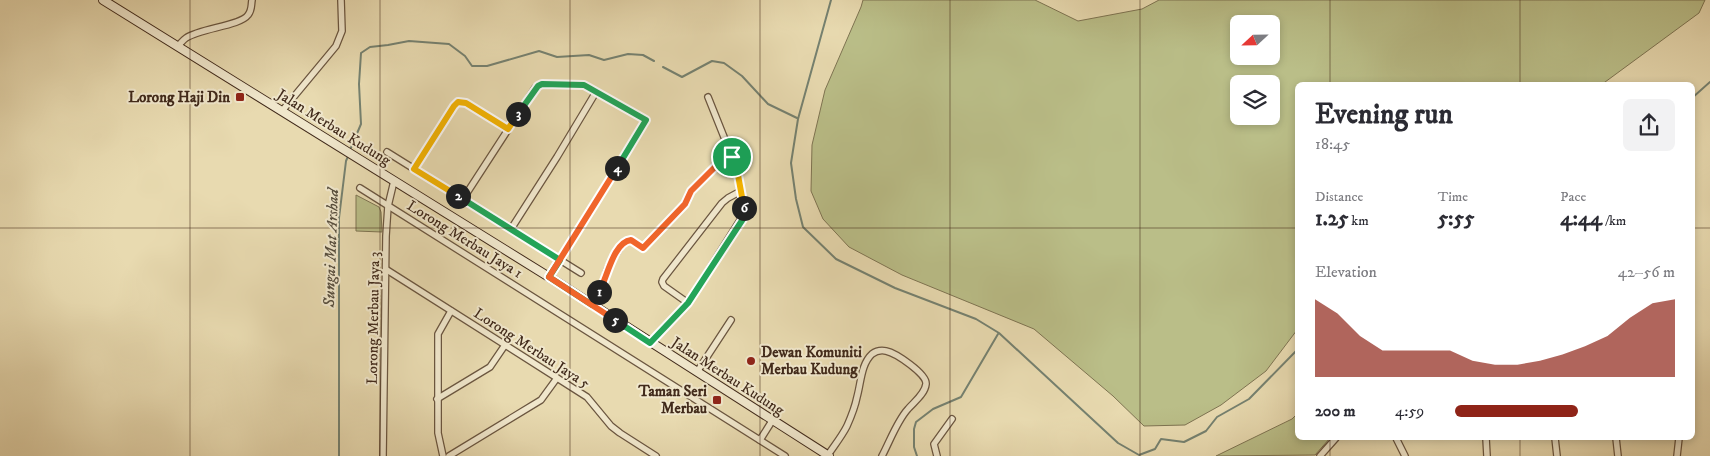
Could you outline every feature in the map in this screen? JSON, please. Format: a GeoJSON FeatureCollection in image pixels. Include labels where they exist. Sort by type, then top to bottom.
{"type":"FeatureCollection","features":[{"type":"Feature","properties":{"kind":"main road","name":"Jalan Merbau Kudung"},"geometry":{"type":"LineString","coordinates":[[103,0],[549,277],[829,456]]}},
{"type":"Feature","properties":{"kind":"street"},"geometry":{"type":"LineString","coordinates":[[178,46],[185,38],[201,30],[247,17],[252,10],[252,0]]}},
{"type":"Feature","properties":{"kind":"street"},"geometry":{"type":"LineString","coordinates":[[282,111],[336,46],[342,31],[342,0]]}},
{"type":"Feature","properties":{"kind":"street"},"geometry":{"type":"LineString","coordinates":[[463,200],[535,88],[542,84],[584,85],[646,120],[549,277]]}},
{"type":"Feature","properties":{"kind":"street"},"geometry":{"type":"LineString","coordinates":[[511,229],[596,92]]}},
{"type":"Feature","properties":{"kind":"street"},"geometry":{"type":"LineString","coordinates":[[650,343],[688,303],[743,219],[745,210],[736,164],[708,98]]}},
{"type":"Feature","properties":{"kind":"street"},"geometry":{"type":"LineString","coordinates":[[414,169],[458,102],[466,103],[508,129]]}},
{"type":"Feature","properties":{"kind":"street"},"geometry":{"type":"LineString","coordinates":[[387,152],[581,273]]}},
{"type":"Feature","properties":{"kind":"street"},"geometry":{"type":"LineString","coordinates":[[592,305],[603,286],[607,270],[621,246],[631,240],[643,248],[685,204],[691,191],[720,162],[725,158],[732,157]]}},
{"type":"Feature","properties":{"kind":"street","name":"Lorong Merbau Jaya 3"},"geometry":{"type":"LineString","coordinates":[[383,456],[388,206],[394,181]]}},
{"type":"Feature","properties":{"kind":"street","name":"Lorong Merbau Jaya 1"},"geometry":{"type":"LineString","coordinates":[[360,188],[785,456]]}},
{"type":"Feature","properties":{"kind":"street"},"geometry":{"type":"LineString","coordinates":[[688,303],[664,286],[663,279],[689,243],[722,203],[741,191]]}},
{"type":"Feature","properties":{"kind":"street","name":"Lorong Merbau Jaya 5"},"geometry":{"type":"LineString","coordinates":[[386,270],[587,397],[611,426],[656,456]]}},
{"type":"Feature","properties":{"kind":"street"},"geometry":{"type":"LineString","coordinates":[[443,456],[438,433],[438,334],[451,311]]}},
{"type":"Feature","properties":{"kind":"street"},"geometry":{"type":"LineString","coordinates":[[697,372],[731,320]]}},
{"type":"Feature","properties":{"kind":"street"},"geometry":{"type":"LineString","coordinates":[[437,399],[490,368],[504,345]]}},
{"type":"Feature","properties":{"kind":"street"},"geometry":{"type":"LineString","coordinates":[[829,456],[847,426],[857,400],[864,366],[870,355],[882,350],[888,351],[919,372],[926,380],[926,385],[920,396],[905,412],[882,456]]}},
{"type":"Feature","properties":{"kind":"street"},"geometry":{"type":"LineString","coordinates":[[450,456],[541,400],[557,378]]}},
{"type":"Feature","properties":{"kind":"street"},"geometry":{"type":"LineString","coordinates":[[937,456],[934,444],[952,419]]}},
{"type":"Feature","properties":{"kind":"street"},"geometry":{"type":"LineString","coordinates":[[760,440],[772,421]]}},
{"type":"Feature","properties":{"kind":"street"},"geometry":{"type":"LineString","coordinates":[[1321,456],[1334,440]]}},
{"type":"Feature","properties":{"kind":"street"},"geometry":{"type":"LineString","coordinates":[[1397,440],[1404,456]]}},
{"type":"Feature","properties":{"kind":"street"},"geometry":{"type":"LineString","coordinates":[[1486,440],[1487,456]]}},
{"type":"Feature","properties":{"kind":"street"},"geometry":{"type":"LineString","coordinates":[[1555,440],[1557,456]]}},
{"type":"Feature","properties":{"kind":"street"},"geometry":{"type":"LineString","coordinates":[[1616,440],[1618,456]]}},
{"type":"Feature","properties":{"kind":"street"},"geometry":{"type":"LineString","coordinates":[[1677,454],[1678,440]]}},
{"type":"Feature","properties":{"kind":"green space"},"geometry":{"type":"Polygon","coordinates":[[[863,0],[1035,0],[1078,21],[1142,9],[1159,0],[1705,0],[1699,13],[1605,82],[1295,82],[1295,333],[1266,371],[1221,405],[1185,425],[1144,426],[1113,396],[1034,329],[902,275],[849,247],[823,219],[811,191],[812,145],[825,90],[863,0]]]}},
{"type":"Feature","properties":{"kind":"green space"},"geometry":{"type":"Polygon","coordinates":[[[356,195],[379,207],[382,232],[356,231],[356,195]]]}},
{"type":"Feature","properties":{"kind":"green space"},"geometry":{"type":"Polygon","coordinates":[[[1295,416],[1295,440],[1328,440],[1315,455],[1216,456],[1295,416]]]}},
{"type":"Feature","properties":{"kind":"waterway"},"geometry":{"type":"LineString","coordinates":[[831,0],[798,119],[791,163],[796,199],[803,227],[836,259],[895,288],[976,319],[999,333],[1118,443],[1139,455],[1155,449],[1161,439],[1184,442],[1206,431],[1217,417],[1249,399],[1295,352]]}},
{"type":"Feature","properties":{"kind":"waterway","name":"Sungai Mat Arshad"},"geometry":{"type":"LineString","coordinates":[[350,150],[361,124],[359,84],[361,53],[370,47],[409,41],[449,44],[465,56],[472,66],[487,66],[539,51],[557,57],[589,55],[604,60],[628,54],[643,55],[654,61]]}},
{"type":"Feature","properties":{"kind":"waterway","name":"Sungai Mat Arshad"},"geometry":{"type":"LineString","coordinates":[[663,67],[682,77],[712,61],[724,63],[742,76],[768,104],[797,118]]}},
{"type":"Feature","properties":{"kind":"waterway"},"geometry":{"type":"LineString","coordinates":[[1695,95],[1710,82]]}},
{"type":"Feature","properties":{"kind":"waterway","name":"Sungai Mat Arshad"},"geometry":{"type":"LineString","coordinates":[[339,456],[339,218],[346,161],[349,154]]}},
{"type":"Feature","properties":{"kind":"waterway"},"geometry":{"type":"LineString","coordinates":[[917,456],[914,447],[916,422],[933,409],[961,397],[998,334]]}},
{"type":"Feature","properties":{"kind":"place","name":"Lorong Haji Din"},"geometry":{"type":"Point","coordinates":[240,97]}},
{"type":"Feature","properties":{"kind":"place","name":"Dewan Komuniti Merbau Kudung"},"geometry":{"type":"Point","coordinates":[751,361]}},
{"type":"Feature","properties":{"kind":"place","name":"Taman Seri Merbau"},"geometry":{"type":"Point","coordinates":[717,400]}},
{"type":"Feature","properties":{"kind":"route"},"geometry":{"type":"LineString","coordinates":[[732,157],[725,158],[720,162],[691,191],[685,204],[643,248],[631,240],[621,246],[607,270],[603,286],[592,305],[549,277],[560,260],[414,169],[458,102],[466,103],[508,129],[535,88],[542,84],[584,85],[646,120],[605,188],[549,277],[650,343],[688,303],[743,219],[744,202],[736,164],[732,157]]}}]}
